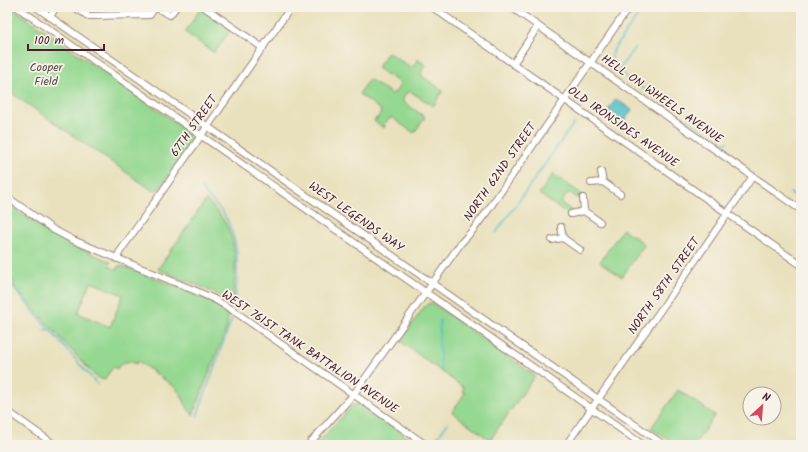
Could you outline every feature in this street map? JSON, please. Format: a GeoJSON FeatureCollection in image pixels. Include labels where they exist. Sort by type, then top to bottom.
{"type":"FeatureCollection","features":[{"type":"Feature","properties":{"kind":"street","name":"WEST LEGENDS WAY"},"geometry":{"type":"LineString","coordinates":[[16,7],[643,445]]}},
{"type":"Feature","properties":{"kind":"street","name":"WEST LEGENDS WAY"},"geometry":{"type":"LineString","coordinates":[[36,7],[664,445]]}},
{"type":"Feature","properties":{"kind":"street"},"geometry":{"type":"LineString","coordinates":[[50,17],[56,7]]}},
{"type":"Feature","properties":{"kind":"street"},"geometry":{"type":"LineString","coordinates":[[74,7],[88,16],[150,15],[155,7],[170,15],[176,7]]}},
{"type":"Feature","properties":{"kind":"street"},"geometry":{"type":"LineString","coordinates":[[204,7],[263,48]]}},
{"type":"Feature","properties":{"kind":"street","name":"67TH STREET"},"geometry":{"type":"LineString","coordinates":[[117,259],[291,7]]}},
{"type":"Feature","properties":{"kind":"street","name":"OLD IRONSIDES AVENUE"},"geometry":{"type":"LineString","coordinates":[[432,7],[440,10],[513,64],[801,266]]}},
{"type":"Feature","properties":{"kind":"street","name":"HELL ON WHEELS AVENUE"},"geometry":{"type":"LineString","coordinates":[[511,7],[801,210]]}},
{"type":"Feature","properties":{"kind":"street","name":"NORTH 62ND STREET"},"geometry":{"type":"LineString","coordinates":[[308,445],[354,394],[461,244],[486,213],[629,7]]}},
{"type":"Feature","properties":{"kind":"street"},"geometry":{"type":"LineString","coordinates":[[513,64],[538,26]]}},
{"type":"Feature","properties":{"kind":"street"},"geometry":{"type":"LineString","coordinates":[[601,172],[602,182]]}},
{"type":"Feature","properties":{"kind":"street","name":"NORTH 58TH STREET"},"geometry":{"type":"LineString","coordinates":[[566,445],[753,176]]}},
{"type":"Feature","properties":{"kind":"street"},"geometry":{"type":"LineString","coordinates":[[591,183],[602,182],[620,194]]}},
{"type":"Feature","properties":{"kind":"street","name":"WEST 761ST TANK BATTALION AVENUE"},"geometry":{"type":"LineString","coordinates":[[7,197],[54,230],[73,240],[196,291],[231,309],[426,445]]}},
{"type":"Feature","properties":{"kind":"street"},"geometry":{"type":"LineString","coordinates":[[583,198],[584,211]]}},
{"type":"Feature","properties":{"kind":"street"},"geometry":{"type":"LineString","coordinates":[[571,214],[584,211],[600,222]]}},
{"type":"Feature","properties":{"kind":"street"},"geometry":{"type":"LineString","coordinates":[[561,227],[563,238],[580,250]]}},
{"type":"Feature","properties":{"kind":"street"},"geometry":{"type":"LineString","coordinates":[[552,240],[563,238]]}},
{"type":"Feature","properties":{"kind":"street"},"geometry":{"type":"LineString","coordinates":[[7,411],[55,445]]}},
{"type":"Feature","properties":{"kind":"green space","name":"Cooper Field"},"geometry":{"type":"Polygon","coordinates":[[[7,7],[11,7],[192,134],[193,141],[159,189],[154,191],[152,190],[7,90],[7,7]]]}},
{"type":"Feature","properties":{"kind":"green space"},"geometry":{"type":"Polygon","coordinates":[[[201,8],[231,29],[215,52],[185,32],[201,8]]]}},
{"type":"Feature","properties":{"kind":"green space"},"geometry":{"type":"Polygon","coordinates":[[[388,52],[411,68],[418,60],[417,59],[427,66],[425,66],[421,72],[421,75],[443,91],[433,106],[410,91],[408,93],[407,92],[402,101],[425,117],[414,133],[391,117],[384,124],[384,128],[374,121],[381,113],[381,110],[359,94],[369,79],[392,94],[394,92],[395,93],[400,83],[377,68],[388,52]]]}},
{"type":"Feature","properties":{"kind":"green space"},"geometry":{"type":"Polygon","coordinates":[[[553,174],[583,195],[579,199],[569,192],[561,203],[571,210],[569,215],[539,194],[553,174]]]}},
{"type":"Feature","properties":{"kind":"green space"},"geometry":{"type":"Polygon","coordinates":[[[206,200],[217,212],[231,235],[235,260],[233,302],[158,269],[206,200]]]}},
{"type":"Feature","properties":{"kind":"green space"},"geometry":{"type":"Polygon","coordinates":[[[7,204],[53,235],[111,262],[109,266],[117,270],[119,265],[162,281],[190,292],[230,313],[227,327],[193,415],[176,388],[138,361],[136,364],[130,362],[123,363],[117,369],[113,367],[104,380],[96,377],[13,286],[14,281],[9,278],[7,279],[7,204]],[[91,282],[78,313],[110,327],[123,295],[91,282]]]}},
{"type":"Feature","properties":{"kind":"green space"},"geometry":{"type":"Polygon","coordinates":[[[623,229],[644,245],[622,277],[600,262],[623,229]]]}},
{"type":"Feature","properties":{"kind":"green space"},"geometry":{"type":"Polygon","coordinates":[[[431,303],[533,374],[534,377],[490,440],[452,412],[465,393],[462,391],[464,388],[400,341],[425,306],[431,303]]]}},
{"type":"Feature","properties":{"kind":"green space"},"geometry":{"type":"Polygon","coordinates":[[[678,390],[715,415],[694,445],[676,445],[651,428],[678,390]]]}},
{"type":"Feature","properties":{"kind":"green space"},"geometry":{"type":"Polygon","coordinates":[[[358,404],[419,445],[316,445],[352,406],[358,404]]]}},
{"type":"Feature","properties":{"kind":"water"},"geometry":{"type":"Polygon","coordinates":[[[616,99],[632,110],[624,121],[608,110],[616,99]]]}},
{"type":"Feature","properties":{"kind":"waterway"},"geometry":{"type":"LineString","coordinates":[[612,67],[611,60],[614,49],[644,7]]}},
{"type":"Feature","properties":{"kind":"waterway"},"geometry":{"type":"LineString","coordinates":[[618,71],[635,47]]}},
{"type":"Feature","properties":{"kind":"waterway"},"geometry":{"type":"LineString","coordinates":[[610,70],[612,67],[667,105]]}},
{"type":"Feature","properties":{"kind":"waterway"},"geometry":{"type":"LineString","coordinates":[[685,118],[715,138],[725,143],[728,142]]}},
{"type":"Feature","properties":{"kind":"waterway"},"geometry":{"type":"LineString","coordinates":[[496,233],[574,123]]}},
{"type":"Feature","properties":{"kind":"waterway"},"geometry":{"type":"LineString","coordinates":[[201,187],[206,195],[223,213],[233,235],[237,256],[236,301]]}},
{"type":"Feature","properties":{"kind":"waterway"},"geometry":{"type":"LineString","coordinates":[[790,193],[801,200]]}},
{"type":"Feature","properties":{"kind":"waterway"},"geometry":{"type":"LineString","coordinates":[[7,281],[97,384]]}},
{"type":"Feature","properties":{"kind":"waterway"},"geometry":{"type":"LineString","coordinates":[[197,416],[232,318]]}},
{"type":"Feature","properties":{"kind":"waterway"},"geometry":{"type":"LineString","coordinates":[[440,320],[439,343],[441,369]]}},
{"type":"Feature","properties":{"kind":"waterway"},"geometry":{"type":"LineString","coordinates":[[43,330],[49,329]]}},
{"type":"Feature","properties":{"kind":"waterway"},"geometry":{"type":"LineString","coordinates":[[433,444],[448,423]]}}]}
